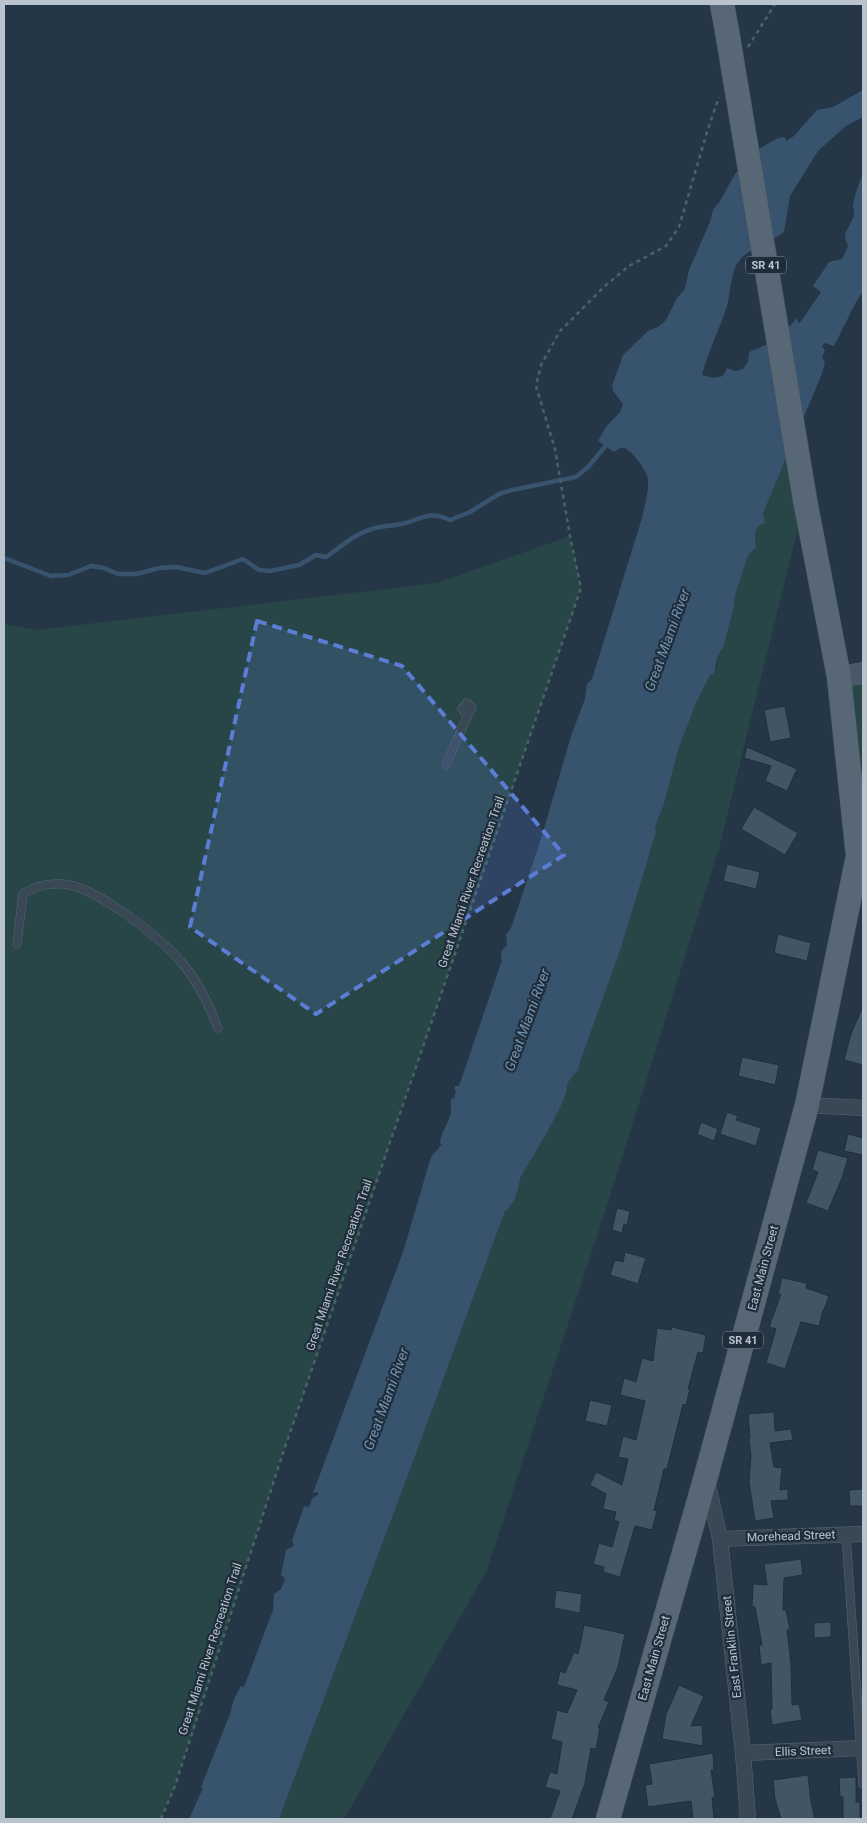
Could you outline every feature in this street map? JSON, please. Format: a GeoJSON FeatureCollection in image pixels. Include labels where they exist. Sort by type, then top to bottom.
{"type":"FeatureCollection","features":[{"type":"Feature","properties":{"kind":"main road","name":"SR 41"},"geometry":{"type":"LineString","coordinates":[[722,4],[805,500],[839,677],[861,851]]}},
{"type":"Feature","properties":{"kind":"main road","name":"East Main Street"},"geometry":{"type":"LineString","coordinates":[[608,1819],[706,1476],[807,1105],[861,851]]}},
{"type":"Feature","properties":{"kind":"street"},"geometry":{"type":"LineString","coordinates":[[839,677],[863,673]]}},
{"type":"Feature","properties":{"kind":"street"},"geometry":{"type":"LineString","coordinates":[[807,1105],[863,1108]]}},
{"type":"Feature","properties":{"kind":"street","name":"East Franklin Street"},"geometry":{"type":"LineString","coordinates":[[706,1476],[720,1539],[743,1753],[748,1819]]}},
{"type":"Feature","properties":{"kind":"street","name":"Morehead Street"},"geometry":{"type":"LineString","coordinates":[[720,1539],[863,1534]]}},
{"type":"Feature","properties":{"kind":"street","name":"Ellis Street"},"geometry":{"type":"LineString","coordinates":[[743,1753],[862,1748]]}},
{"type":"Feature","properties":{"kind":"lane"},"geometry":{"type":"LineString","coordinates":[[446,765],[468,715]]}},
{"type":"Feature","properties":{"kind":"lane"},"geometry":{"type":"LineString","coordinates":[[17,944],[23,894],[42,886],[65,884],[95,894],[137,923],[172,951],[197,984],[210,1006],[218,1028]]}},
{"type":"Feature","properties":{"kind":"lane"},"geometry":{"type":"LineString","coordinates":[[846,1534],[863,1784]]}},
{"type":"Feature","properties":{"kind":"path"},"geometry":{"type":"LineString","coordinates":[[745,51],[775,4]]}},
{"type":"Feature","properties":{"kind":"path","name":"Great Miami River Recreation Trail"},"geometry":{"type":"LineString","coordinates":[[161,1819],[174,1786],[290,1434],[581,588],[555,450],[536,386],[542,365],[560,331],[606,285],[629,266],[666,246],[679,227],[721,91]]}},
{"type":"Feature","properties":{"kind":"highlighted area"},"geometry":{"type":"Polygon","coordinates":[[[257,621],[402,666],[564,855],[316,1014],[190,927],[257,621]]]}},
{"type":"Feature","properties":{"kind":"green space"},"geometry":{"type":"Polygon","coordinates":[[[795,439],[805,500],[719,848],[604,1215],[486,1572],[344,1819],[279,1819],[505,1211],[514,1201],[520,1179],[556,1116],[567,1084],[581,1061],[621,948],[656,832],[655,828],[664,804],[678,750],[696,703],[710,675],[717,666],[718,655],[723,648],[734,607],[735,596],[748,556],[753,551],[756,528],[795,439]]]}},
{"type":"Feature","properties":{"kind":"green space"},"geometry":{"type":"Polygon","coordinates":[[[570,536],[581,588],[283,1453],[175,1786],[161,1819],[4,1819],[4,624],[36,630],[437,583],[570,536]]]}},
{"type":"Feature","properties":{"kind":"green space"},"geometry":{"type":"Polygon","coordinates":[[[863,673],[863,845],[839,677],[863,673]]]}},
{"type":"Feature","properties":{"kind":"water","name":"Great Miami River"},"geometry":{"type":"Polygon","coordinates":[[[863,90],[863,117],[846,126],[818,151],[790,196],[784,232],[749,252],[736,266],[727,306],[702,375],[714,378],[723,376],[727,368],[735,371],[743,369],[748,362],[749,352],[787,336],[787,329],[797,318],[799,324],[821,292],[813,286],[829,262],[842,259],[848,246],[845,238],[846,232],[854,216],[855,195],[863,173],[863,291],[834,346],[824,343],[822,347],[825,350],[822,358],[825,362],[822,374],[763,513],[765,523],[761,524],[757,529],[756,547],[748,556],[735,595],[734,607],[723,648],[718,655],[714,673],[710,675],[696,703],[678,750],[664,804],[655,827],[656,832],[621,948],[578,1069],[567,1084],[556,1116],[520,1179],[514,1201],[505,1211],[279,1819],[189,1819],[203,1788],[201,1787],[230,1714],[234,1699],[241,1686],[244,1687],[273,1610],[274,1594],[281,1589],[285,1579],[281,1575],[286,1550],[294,1546],[292,1541],[304,1506],[309,1507],[312,1499],[319,1494],[317,1492],[313,1493],[403,1252],[431,1157],[442,1144],[440,1143],[443,1132],[451,1114],[451,1099],[454,1098],[456,1091],[454,1089],[455,1086],[459,1086],[502,960],[502,952],[507,945],[506,934],[511,928],[540,842],[572,733],[585,699],[587,684],[592,679],[642,518],[648,489],[648,479],[645,471],[639,461],[624,448],[614,452],[598,441],[606,427],[620,412],[623,404],[613,391],[612,386],[623,355],[648,331],[658,327],[666,320],[677,298],[685,289],[689,270],[710,222],[713,210],[735,174],[759,149],[778,138],[785,137],[786,141],[794,136],[817,110],[833,107],[863,90]]]}},
{"type":"Feature","properties":{"kind":"building"},"geometry":{"type":"Polygon","coordinates":[[[785,706],[791,738],[770,742],[764,710],[785,706]]]}},
{"type":"Feature","properties":{"kind":"building"},"geometry":{"type":"Polygon","coordinates":[[[747,747],[797,769],[787,791],[765,781],[771,766],[744,758],[747,747]]]}},
{"type":"Feature","properties":{"kind":"building"},"geometry":{"type":"Polygon","coordinates":[[[754,807],[798,833],[785,855],[741,829],[754,807]]]}},
{"type":"Feature","properties":{"kind":"building"},"geometry":{"type":"Polygon","coordinates":[[[727,864],[760,872],[756,889],[723,881],[727,864]]]}},
{"type":"Feature","properties":{"kind":"building"},"geometry":{"type":"Polygon","coordinates":[[[778,934],[811,943],[807,961],[774,953],[778,934]]]}},
{"type":"Feature","properties":{"kind":"building"},"geometry":{"type":"Polygon","coordinates":[[[863,1006],[863,1065],[844,1060],[851,1034],[863,1006]]]}},
{"type":"Feature","properties":{"kind":"building"},"geometry":{"type":"Polygon","coordinates":[[[742,1057],[779,1065],[775,1085],[738,1076],[742,1057]]]}},
{"type":"Feature","properties":{"kind":"building"},"geometry":{"type":"Polygon","coordinates":[[[727,1112],[738,1116],[736,1120],[761,1128],[756,1146],[720,1134],[727,1112]]]}},
{"type":"Feature","properties":{"kind":"building"},"geometry":{"type":"Polygon","coordinates":[[[701,1122],[718,1129],[714,1141],[697,1134],[701,1122]]]}},
{"type":"Feature","properties":{"kind":"building"},"geometry":{"type":"Polygon","coordinates":[[[848,1134],[863,1138],[863,1155],[844,1151],[848,1134]]]}},
{"type":"Feature","properties":{"kind":"building"},"geometry":{"type":"Polygon","coordinates":[[[818,1150],[848,1158],[828,1211],[806,1203],[818,1172],[812,1170],[818,1150]]]}},
{"type":"Feature","properties":{"kind":"building"},"geometry":{"type":"Polygon","coordinates":[[[617,1208],[630,1211],[627,1225],[624,1224],[622,1233],[612,1230],[617,1208]]]}},
{"type":"Feature","properties":{"kind":"building"},"geometry":{"type":"Polygon","coordinates":[[[625,1252],[646,1258],[638,1284],[610,1275],[615,1260],[623,1262],[625,1252]]]}},
{"type":"Feature","properties":{"kind":"building"},"geometry":{"type":"Polygon","coordinates":[[[782,1278],[807,1283],[806,1288],[829,1296],[819,1326],[801,1322],[785,1369],[766,1363],[776,1329],[769,1327],[781,1294],[778,1294],[782,1278]]]}},
{"type":"Feature","properties":{"kind":"building"},"geometry":{"type":"Polygon","coordinates":[[[672,1327],[706,1335],[703,1353],[698,1352],[688,1389],[690,1389],[686,1405],[683,1404],[667,1469],[664,1469],[654,1510],[657,1511],[652,1530],[635,1526],[620,1577],[603,1572],[604,1567],[593,1564],[599,1543],[612,1547],[619,1522],[614,1520],[616,1512],[603,1509],[606,1494],[590,1485],[596,1472],[622,1485],[628,1459],[618,1457],[623,1436],[636,1440],[645,1401],[620,1395],[624,1378],[636,1382],[642,1358],[653,1361],[657,1328],[671,1330],[672,1327]]]}},
{"type":"Feature","properties":{"kind":"building"},"geometry":{"type":"Polygon","coordinates":[[[590,1400],[612,1405],[607,1426],[585,1421],[590,1400]]]}},
{"type":"Feature","properties":{"kind":"building"},"geometry":{"type":"Polygon","coordinates":[[[774,1412],[775,1431],[791,1429],[793,1440],[770,1443],[774,1467],[782,1468],[780,1490],[788,1489],[788,1500],[771,1501],[774,1518],[755,1521],[749,1482],[751,1456],[748,1414],[774,1412]]]}},
{"type":"Feature","properties":{"kind":"building"},"geometry":{"type":"Polygon","coordinates":[[[863,1489],[863,1506],[850,1506],[849,1490],[863,1489]]]}},
{"type":"Feature","properties":{"kind":"building"},"geometry":{"type":"Polygon","coordinates":[[[801,1559],[803,1575],[784,1578],[783,1610],[786,1610],[790,1630],[787,1630],[791,1664],[792,1705],[799,1704],[802,1720],[772,1725],[770,1709],[772,1709],[771,1663],[761,1665],[759,1645],[762,1645],[755,1607],[752,1607],[753,1584],[767,1585],[764,1564],[801,1559]]]}},
{"type":"Feature","properties":{"kind":"building"},"geometry":{"type":"Polygon","coordinates":[[[556,1590],[582,1594],[580,1613],[554,1608],[556,1590]]]}},
{"type":"Feature","properties":{"kind":"building"},"geometry":{"type":"Polygon","coordinates":[[[831,1622],[831,1637],[814,1638],[814,1623],[831,1622]]]}},
{"type":"Feature","properties":{"kind":"building"},"geometry":{"type":"Polygon","coordinates":[[[584,1625],[625,1634],[618,1667],[604,1700],[609,1702],[598,1728],[600,1728],[596,1749],[591,1748],[585,1783],[572,1819],[550,1819],[560,1791],[545,1787],[550,1772],[557,1774],[562,1742],[551,1739],[557,1710],[567,1713],[577,1690],[557,1685],[560,1671],[565,1673],[574,1652],[578,1654],[584,1625]]]}},
{"type":"Feature","properties":{"kind":"building"},"geometry":{"type":"Polygon","coordinates":[[[679,1685],[704,1696],[691,1726],[702,1725],[703,1746],[662,1739],[666,1714],[679,1685]]]}},
{"type":"Feature","properties":{"kind":"building"},"geometry":{"type":"Polygon","coordinates":[[[713,1753],[714,1770],[711,1770],[715,1797],[712,1798],[714,1819],[693,1819],[691,1801],[648,1807],[645,1785],[652,1784],[649,1764],[713,1753]]]}},
{"type":"Feature","properties":{"kind":"building"},"geometry":{"type":"Polygon","coordinates":[[[808,1775],[815,1819],[781,1819],[775,1799],[773,1780],[808,1775]]]}},
{"type":"Feature","properties":{"kind":"building"},"geometry":{"type":"Polygon","coordinates":[[[856,1777],[856,1802],[860,1802],[860,1819],[843,1819],[843,1797],[840,1797],[839,1778],[856,1777]]]}},
{"type":"Feature","properties":{"kind":"waterway"},"geometry":{"type":"LineString","coordinates":[[4,558],[51,576],[68,575],[91,566],[104,568],[118,574],[137,574],[159,568],[176,567],[205,573],[243,559],[259,570],[270,571],[299,565],[316,555],[326,557],[353,537],[365,531],[406,523],[432,515],[450,520],[470,512],[499,494],[576,477],[588,467],[608,443]]}}]}
